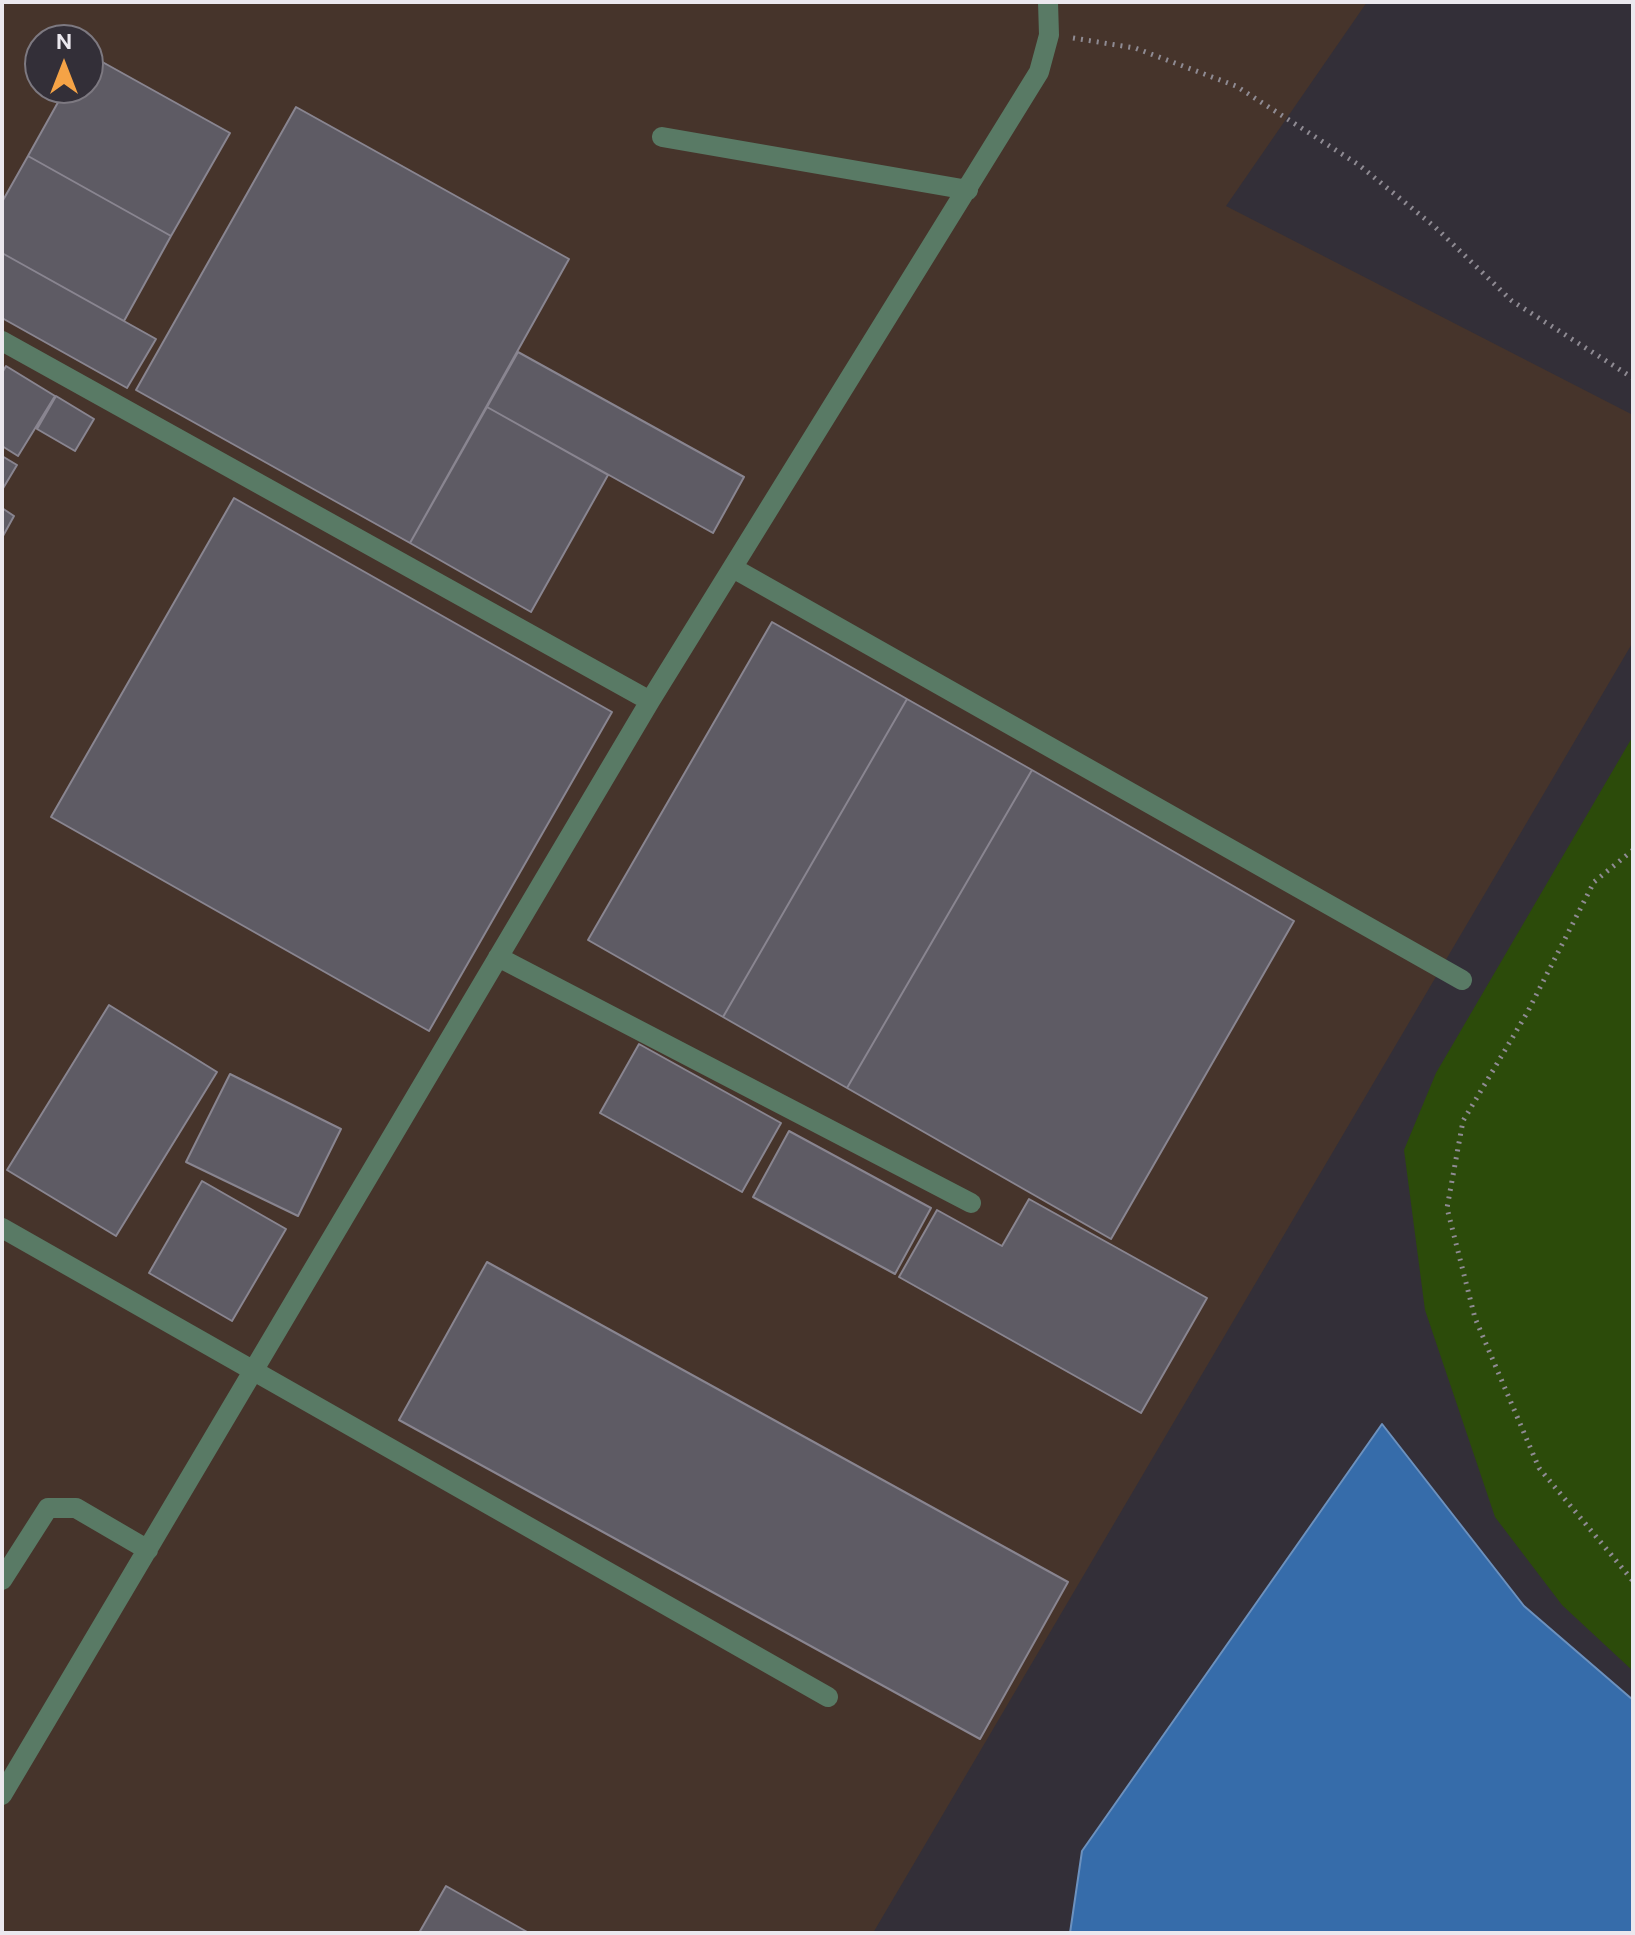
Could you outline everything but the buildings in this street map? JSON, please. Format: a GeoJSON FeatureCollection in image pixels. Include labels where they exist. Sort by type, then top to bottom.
{"type":"FeatureCollection","features":[{"type":"Feature","properties":{"kind":"lane"},"geometry":{"type":"LineString","coordinates":[[2,1795],[650,701],[1039,72],[1049,35],[1048,2]]}},
{"type":"Feature","properties":{"kind":"lane"},"geometry":{"type":"LineString","coordinates":[[662,137],[968,190]]}},
{"type":"Feature","properties":{"kind":"lane"},"geometry":{"type":"LineString","coordinates":[[2,341],[650,701]]}},
{"type":"Feature","properties":{"kind":"lane"},"geometry":{"type":"LineString","coordinates":[[733,568],[1462,980]]}},
{"type":"Feature","properties":{"kind":"lane"},"geometry":{"type":"LineString","coordinates":[[498,957],[971,1203]]}},
{"type":"Feature","properties":{"kind":"lane"},"geometry":{"type":"LineString","coordinates":[[2,1228],[828,1697]]}},
{"type":"Feature","properties":{"kind":"lane"},"geometry":{"type":"LineString","coordinates":[[2,1580],[48,1508],[76,1508],[148,1550]]}},
{"type":"Feature","properties":{"kind":"path"},"geometry":{"type":"LineString","coordinates":[[1049,35],[1135,48],[1236,86],[1359,165],[1435,227],[1512,301],[1633,378]]}},
{"type":"Feature","properties":{"kind":"path"},"geometry":{"type":"LineString","coordinates":[[1633,850],[1594,882],[1527,1013],[1463,1121],[1447,1208],[1475,1318],[1539,1468],[1633,1581]]}},
{"type":"Feature","properties":{"kind":"shaded area"},"geometry":{"type":"Polygon","coordinates":[[[2,2],[1367,2],[1226,206],[1633,415],[1633,642],[873,1933],[2,1933],[2,2]]]}},
{"type":"Feature","properties":{"kind":"green space"},"geometry":{"type":"Polygon","coordinates":[[[1633,736],[1633,1671],[1562,1605],[1495,1517],[1425,1310],[1404,1150],[1436,1073],[1633,736]]]}},
{"type":"Feature","properties":{"kind":"water"},"geometry":{"type":"Polygon","coordinates":[[[1382,1424],[1524,1606],[1633,1700],[1633,1933],[1070,1933],[1082,1851],[1382,1424]]]}}]}
